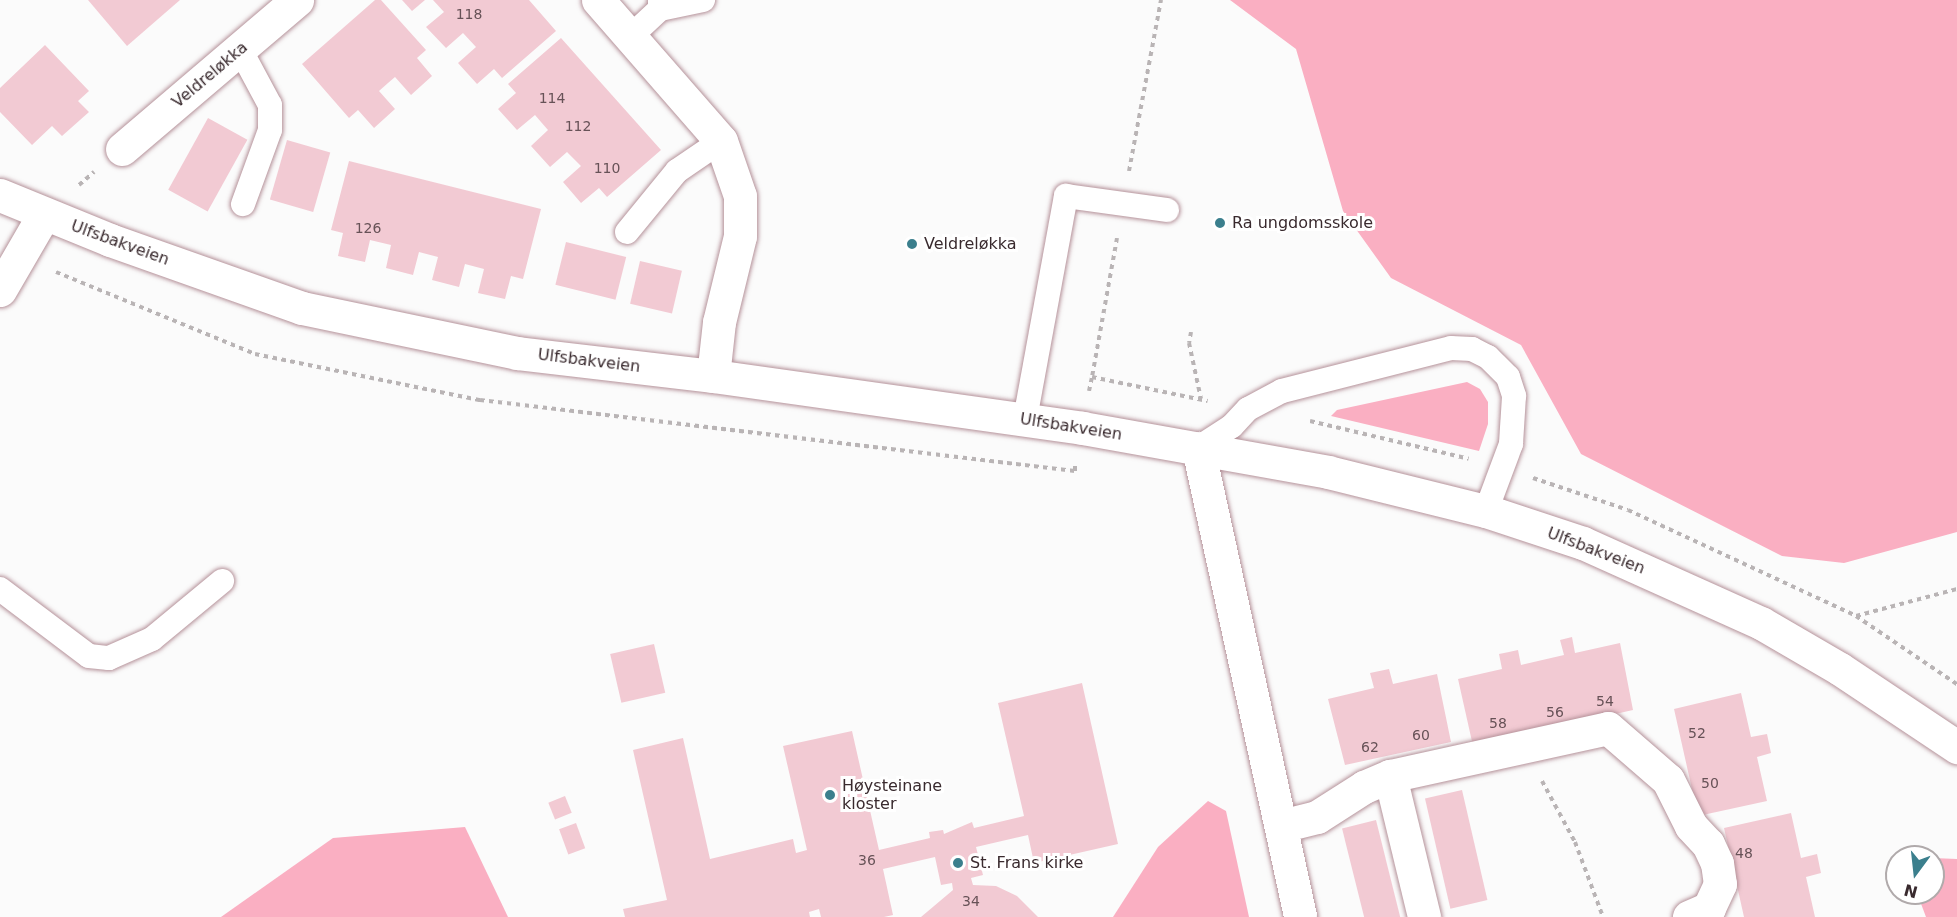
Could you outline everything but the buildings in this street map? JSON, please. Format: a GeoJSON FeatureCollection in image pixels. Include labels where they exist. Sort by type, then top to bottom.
{"type":"FeatureCollection","features":[{"type":"Feature","properties":{"kind":"street","name":"Veldreløkka"},"geometry":{"type":"LineString","coordinates":[[122,149],[241,51],[297,0]]}},
{"type":"Feature","properties":{"kind":"street"},"geometry":{"type":"LineString","coordinates":[[598,0],[721,141],[740,196],[740,236],[719,322],[713,376]]}},
{"type":"Feature","properties":{"kind":"street","name":"Ulfsbakveien"},"geometry":{"type":"LineString","coordinates":[[0,195],[44,214],[302,308],[517,353],[713,376],[1025,419],[1198,448],[1328,472],[1486,511],[1583,543],[1761,623],[1840,669],[1957,747]]}},
{"type":"Feature","properties":{"kind":"street"},"geometry":{"type":"LineString","coordinates":[[0,290],[44,214]]}},
{"type":"Feature","properties":{"kind":"street"},"geometry":{"type":"LineString","coordinates":[[1198,448],[1300,917]]}},
{"type":"Feature","properties":{"kind":"street"},"geometry":{"type":"LineString","coordinates":[[1281,826],[1317,817],[1364,787],[1390,776],[1608,728],[1668,780],[1691,826],[1708,844],[1717,862],[1720,884],[1709,908],[1689,917]]}},
{"type":"Feature","properties":{"kind":"street"},"geometry":{"type":"LineString","coordinates":[[1390,776],[1424,917]]}},
{"type":"Feature","properties":{"kind":"lane"},"geometry":{"type":"LineString","coordinates":[[630,37],[660,4],[703,0]]}},
{"type":"Feature","properties":{"kind":"lane"},"geometry":{"type":"LineString","coordinates":[[241,51],[270,105],[270,130],[243,204]]}},
{"type":"Feature","properties":{"kind":"lane"},"geometry":{"type":"LineString","coordinates":[[627,232],[676,171],[721,141]]}},
{"type":"Feature","properties":{"kind":"lane"},"geometry":{"type":"LineString","coordinates":[[1025,419],[1066,196],[1167,210]]}},
{"type":"Feature","properties":{"kind":"lane"},"geometry":{"type":"LineString","coordinates":[[1198,448],[1232,426],[1248,409],[1282,391],[1451,348],[1472,349],[1488,357],[1508,377],[1514,396],[1515,420],[1504,468],[1486,511]]}},
{"type":"Feature","properties":{"kind":"lane"},"geometry":{"type":"LineString","coordinates":[[0,589],[89,656],[109,658],[152,639],[222,581]]}},
{"type":"Feature","properties":{"kind":"path"},"geometry":{"type":"LineString","coordinates":[[1161,0],[1092,377],[1248,409],[1504,468],[1628,510],[1856,616],[1957,684]]}},
{"type":"Feature","properties":{"kind":"path"},"geometry":{"type":"LineString","coordinates":[[44,214],[122,149]]}},
{"type":"Feature","properties":{"kind":"path"},"geometry":{"type":"LineString","coordinates":[[1191,332],[1189,343],[1201,399]]}},
{"type":"Feature","properties":{"kind":"path"},"geometry":{"type":"LineString","coordinates":[[1856,616],[1957,589]]}},
{"type":"Feature","properties":{"kind":"path"},"geometry":{"type":"LineString","coordinates":[[1521,747],[1575,842],[1603,917]]}},
{"type":"Feature","properties":{"kind":"shaded area"},"geometry":{"type":"Polygon","coordinates":[[[1230,0],[1957,0],[1957,532],[1844,563],[1782,556],[1581,454],[1521,345],[1391,278],[1343,211],[1296,49],[1230,0]]]}},
{"type":"Feature","properties":{"kind":"shaded area"},"geometry":{"type":"Polygon","coordinates":[[[1467,382],[1480,389],[1488,402],[1488,424],[1479,451],[1331,416],[1337,410],[1467,382]]]}},
{"type":"Feature","properties":{"kind":"shaded area"},"geometry":{"type":"Polygon","coordinates":[[[1208,801],[1226,811],[1249,917],[1113,917],[1158,847],[1208,801]]]}},
{"type":"Feature","properties":{"kind":"shaded area"},"geometry":{"type":"Polygon","coordinates":[[[465,827],[508,917],[221,917],[333,838],[465,827]]]}},
{"type":"Feature","properties":{"kind":"shaded area"},"geometry":{"type":"Polygon","coordinates":[[[1945,858],[1957,859],[1957,917],[1926,917],[1922,905],[1945,905],[1945,858]]]}},
{"type":"Feature","properties":{"kind":"place","name":"Ra ungdomsskole"},"geometry":{"type":"Point","coordinates":[1220,223]}},
{"type":"Feature","properties":{"kind":"place","name":"Veldreløkka"},"geometry":{"type":"Point","coordinates":[912,244]}},
{"type":"Feature","properties":{"kind":"place","name":"Høysteinane kloster"},"geometry":{"type":"Point","coordinates":[830,795]}},
{"type":"Feature","properties":{"kind":"place","name":"St. Frans kirke"},"geometry":{"type":"Point","coordinates":[958,863]}}]}
